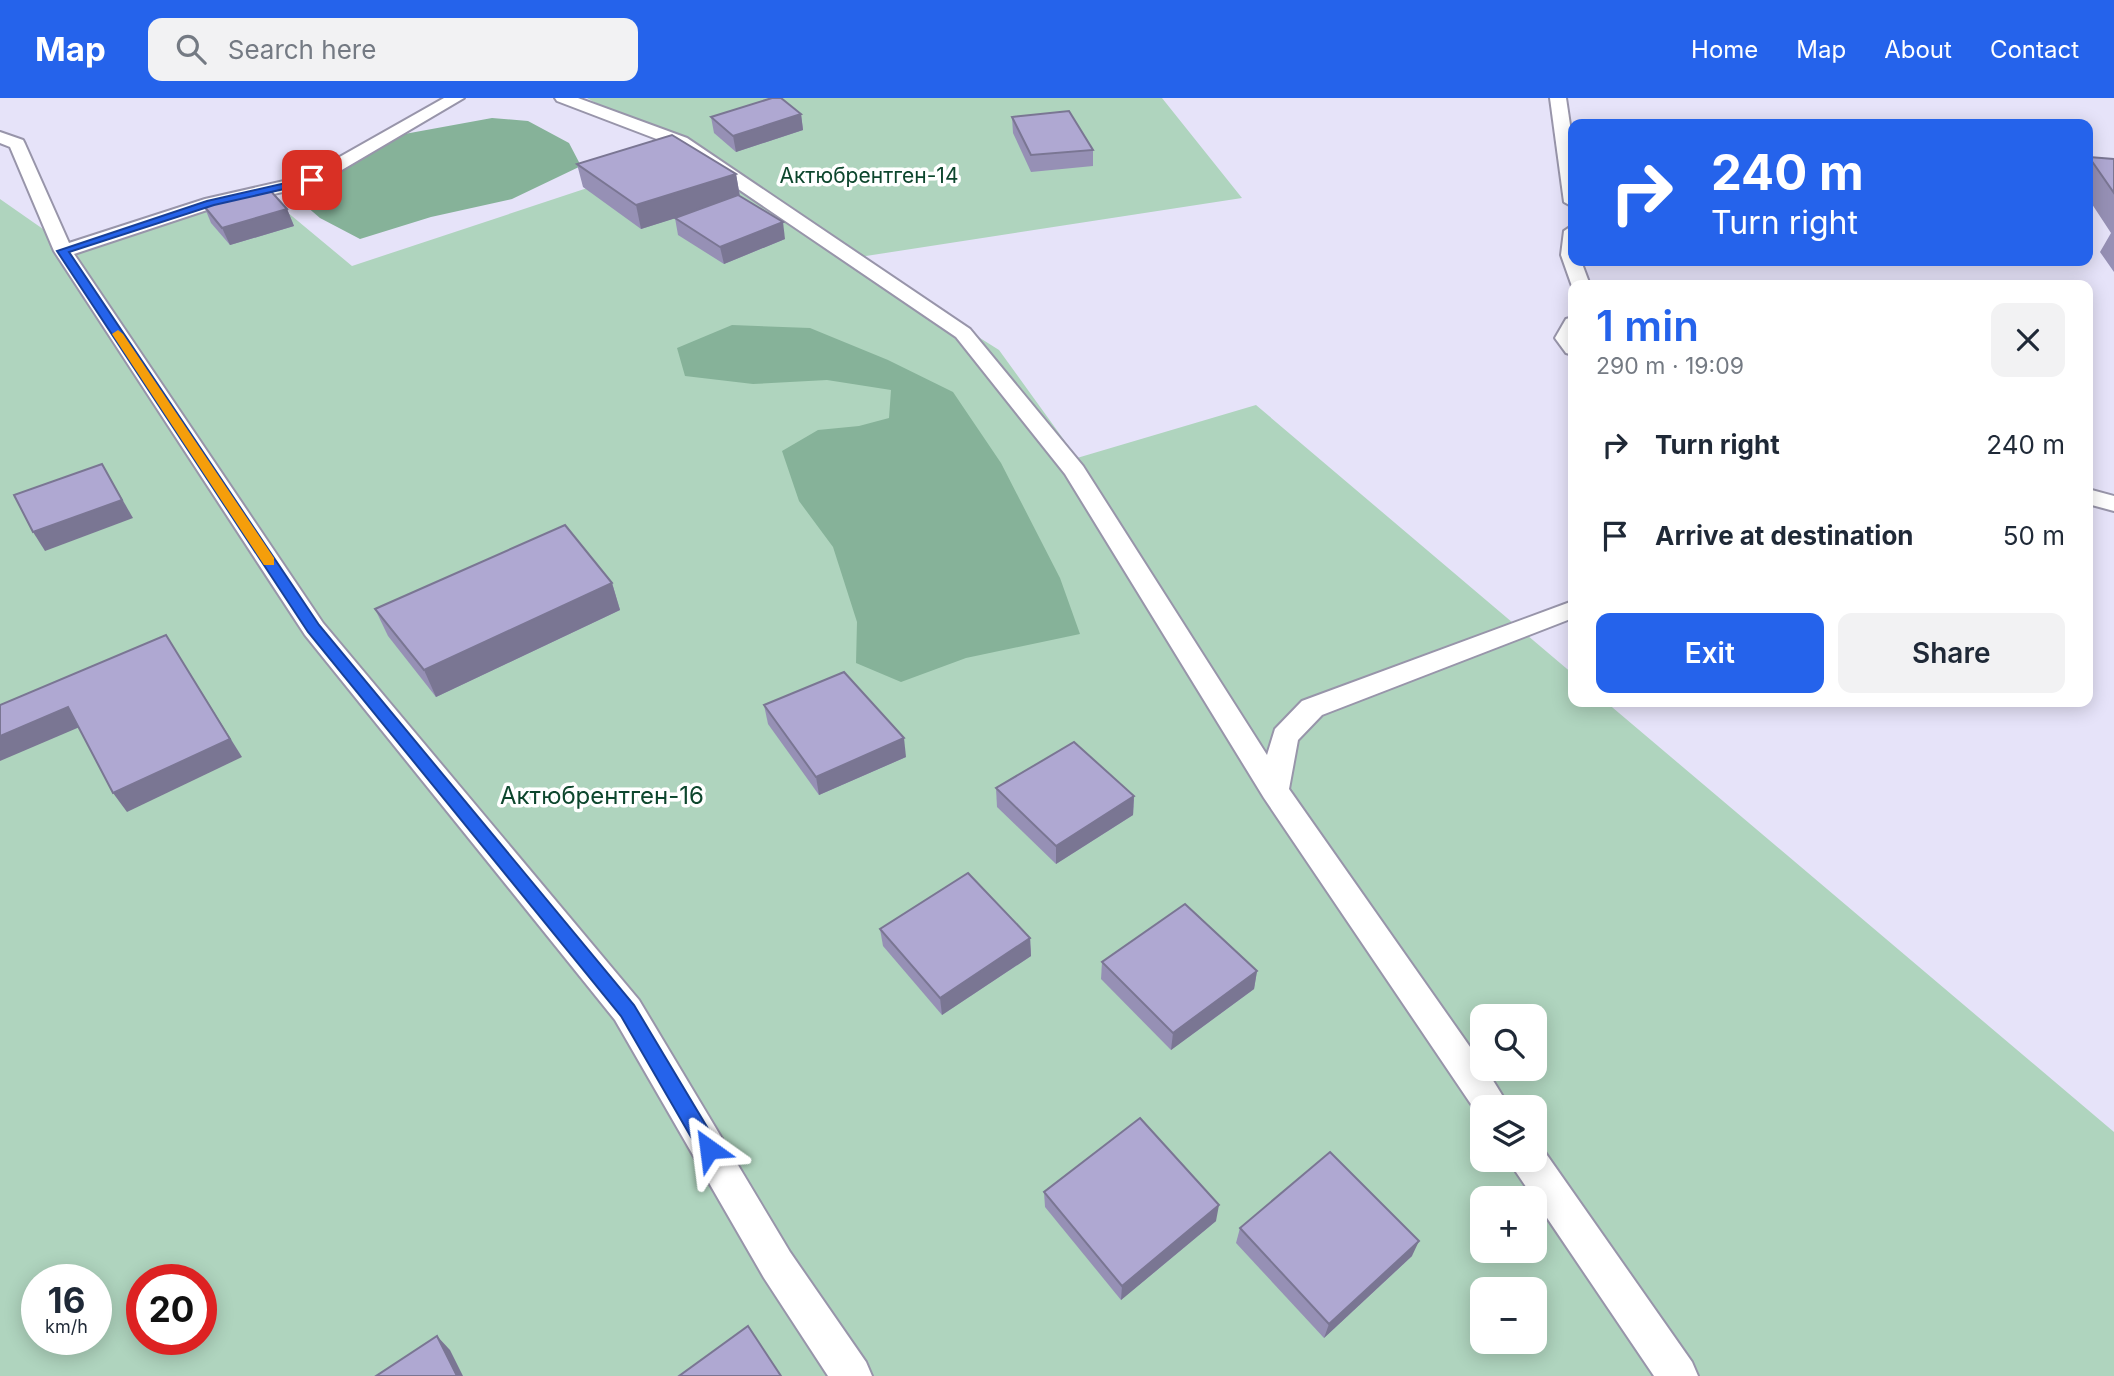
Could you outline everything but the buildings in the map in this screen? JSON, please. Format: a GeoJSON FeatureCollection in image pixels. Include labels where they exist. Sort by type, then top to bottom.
{"type":"FeatureCollection","features":[{"type":"Feature","properties":{"kind":"lane"},"geometry":{"type":"LineString","coordinates":[[63,251],[211,203],[312,180],[456,98]]}},
{"type":"Feature","properties":{"kind":"lane"},"geometry":{"type":"LineString","coordinates":[[563,98],[681,142],[962,333],[1075,471],[1274,790],[1484,1095]]}},
{"type":"Feature","properties":{"kind":"lane"},"geometry":{"type":"LineString","coordinates":[[1558,98],[1568,167]]}},
{"type":"Feature","properties":{"kind":"lane"},"geometry":{"type":"LineString","coordinates":[[0,137],[16,144],[63,251],[314,629],[627,1010],[777,1265],[852,1376]]}},
{"type":"Feature","properties":{"kind":"lane"},"geometry":{"type":"LineString","coordinates":[[2093,498],[2114,504]]}},
{"type":"Feature","properties":{"kind":"lane"},"geometry":{"type":"LineString","coordinates":[[1274,790],[1284,736],[1312,708],[1568,611]]}},
{"type":"Feature","properties":{"kind":"lane"},"geometry":{"type":"LineString","coordinates":[[1538,1172],[1678,1376]]}},
{"type":"Feature","properties":{"kind":"green space","name":"Актюбрентген-16"},"geometry":{"type":"Polygon","coordinates":[[[587,98],[1162,98],[1242,198],[853,258],[999,350],[1077,458],[1256,405],[1568,670],[1568,707],[1612,707],[2114,1132],[2114,1376],[0,1376],[0,199],[63,243],[263,192],[352,266],[687,155],[587,98]]]}},
{"type":"Feature","properties":{"kind":"green space"},"geometry":{"type":"Polygon","coordinates":[[[492,118],[528,121],[569,143],[581,166],[512,199],[431,217],[360,239],[320,218],[299,200],[331,170],[399,135],[492,118]]]}},
{"type":"Feature","properties":{"kind":"green space"},"geometry":{"type":"Polygon","coordinates":[[[732,325],[810,328],[888,360],[953,392],[1001,463],[1060,578],[1080,634],[966,658],[901,682],[856,663],[857,622],[833,547],[799,501],[782,451],[818,430],[859,426],[889,418],[891,390],[827,380],[753,384],[685,376],[677,348],[732,325]]]}},
{"type":"Feature","properties":{"kind":"slow traffic"},"geometry":{"type":"LineString","coordinates":[[118,334],[269,561]]}},
{"type":"Feature","properties":{"kind":"route"},"geometry":{"type":"LineString","coordinates":[[312,180],[211,203],[63,251],[314,629],[627,1010],[709,1149]]}},
{"type":"Feature","properties":{"kind":"park label","name":"Актюбрентген-14"},"geometry":{"type":"Point","coordinates":[869,176]}}]}
